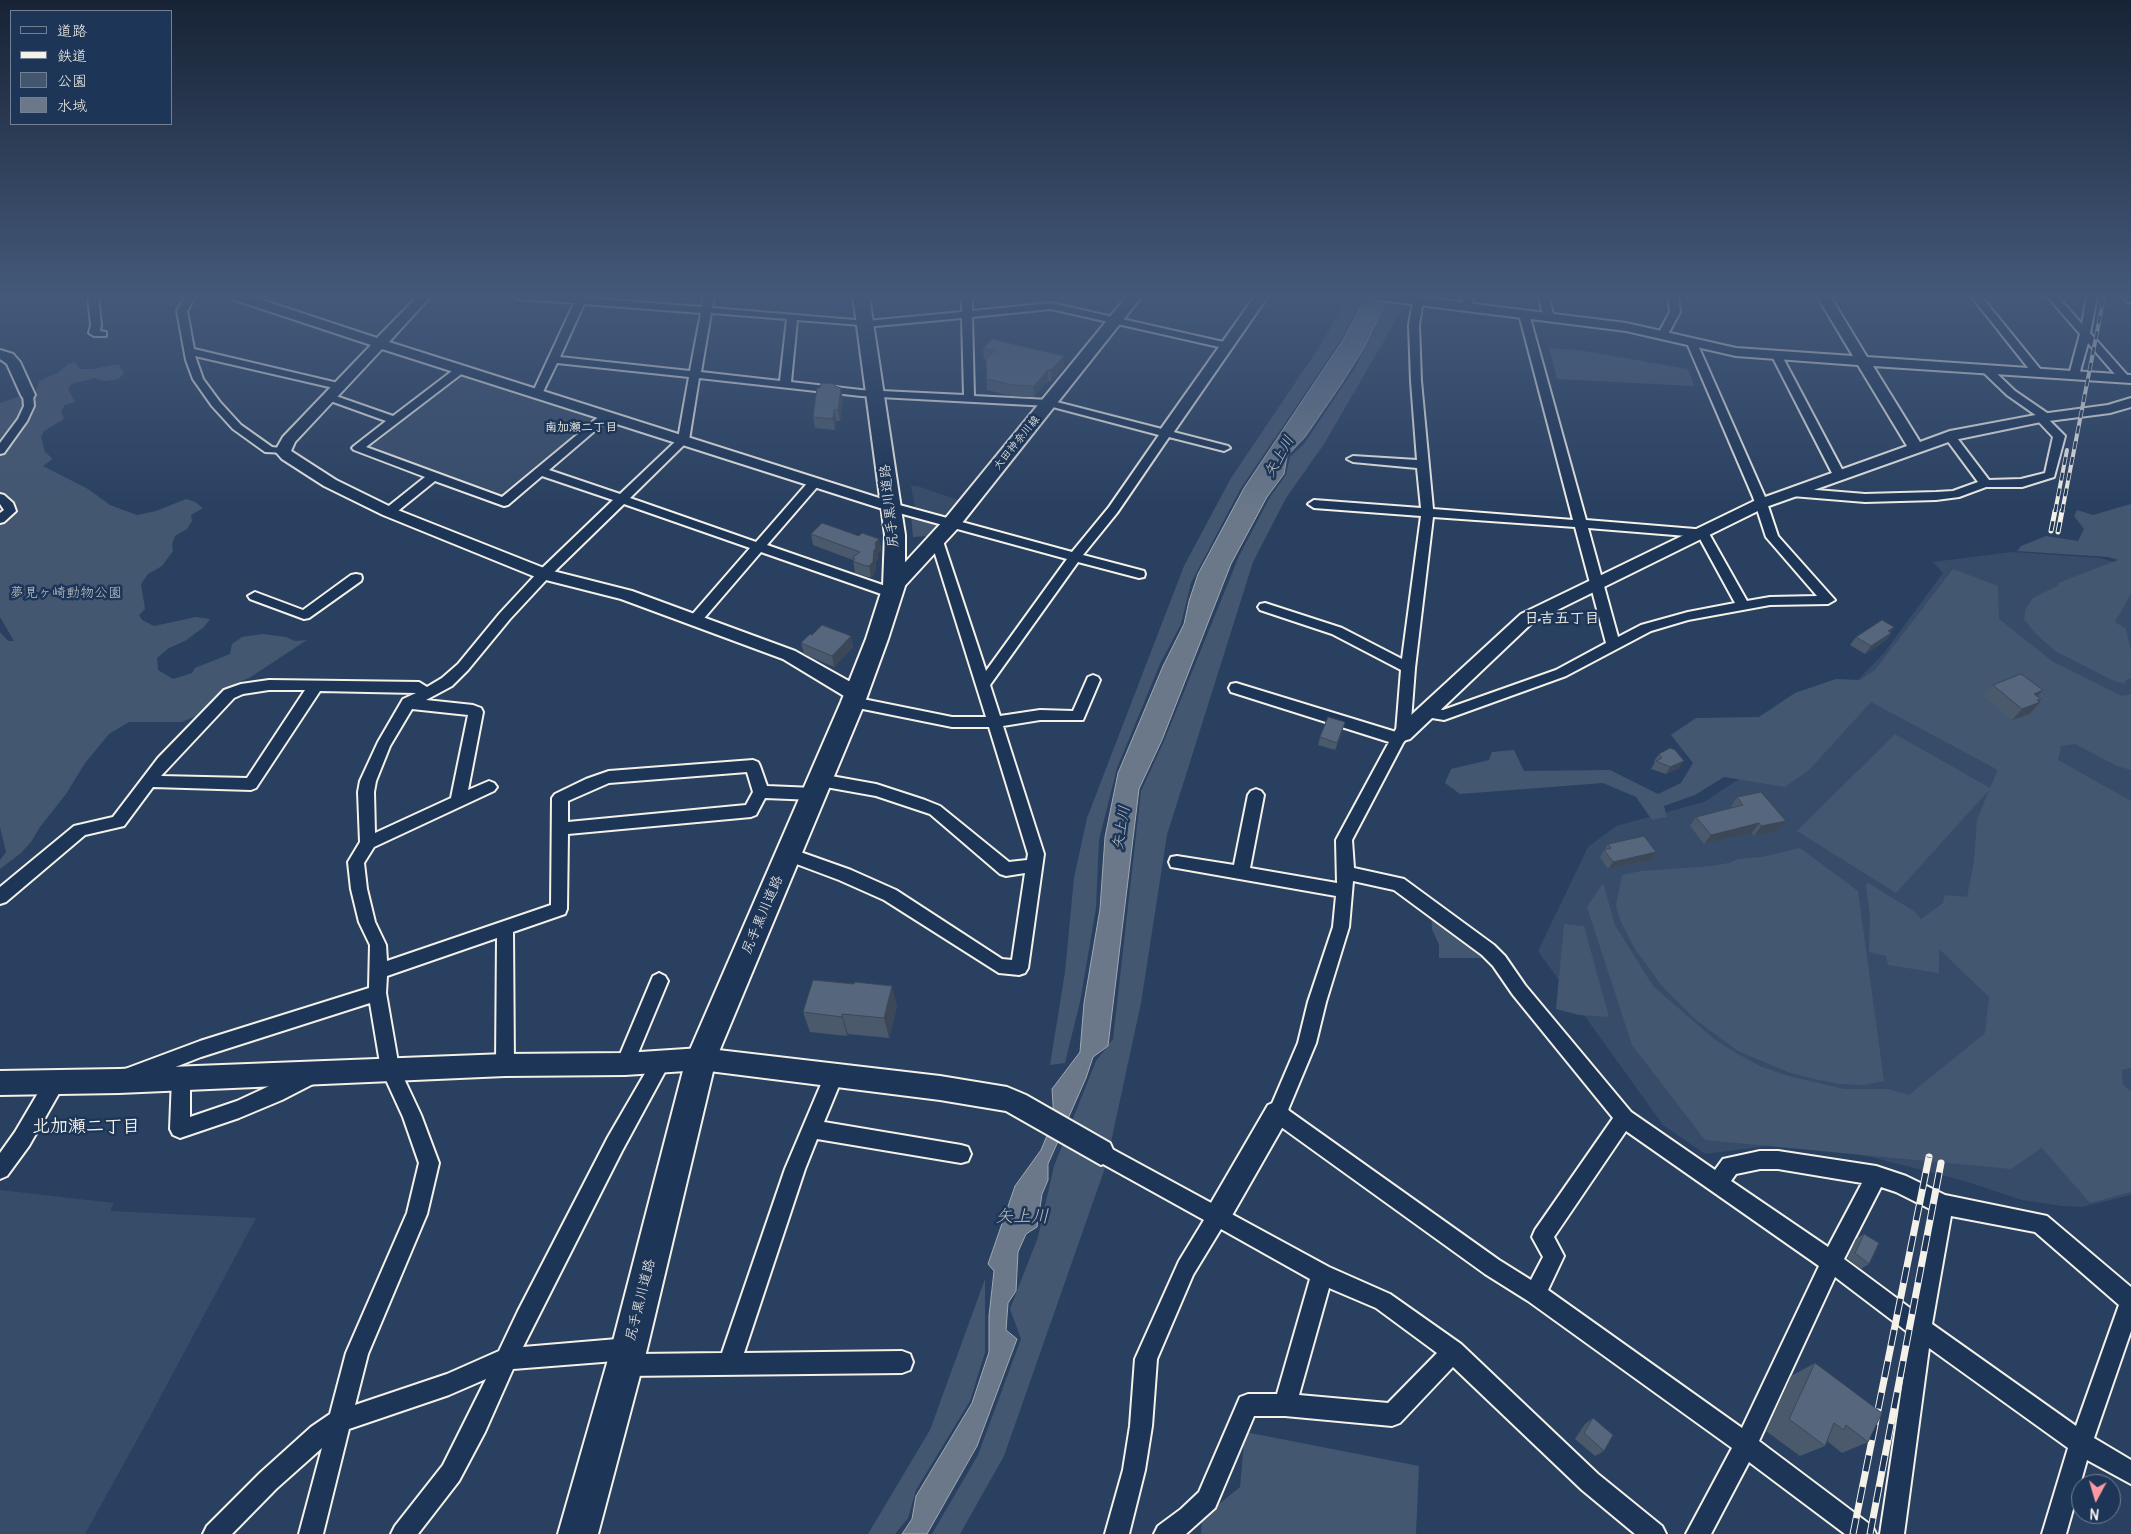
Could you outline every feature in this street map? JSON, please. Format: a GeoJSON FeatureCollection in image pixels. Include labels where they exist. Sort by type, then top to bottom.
{"type":"FeatureCollection","features":[{"type":"Feature","properties":{"kind":"main road","name":"尻手黒川道路"},"geometry":{"type":"LineString","coordinates":[[578,1534],[626,1357],[701,1059],[854,698],[878,639],[893,589],[895,535],[870,368]]}},
{"type":"Feature","properties":{"kind":"main road","name":"大田神奈川線"},"geometry":{"type":"LineString","coordinates":[[893,589],[952,524],[1078,368]]}},
{"type":"Feature","properties":{"kind":"street"},"geometry":{"type":"LineString","coordinates":[[0,451],[23,419],[29,406],[28,395],[16,368]]}},
{"type":"Feature","properties":{"kind":"street"},"geometry":{"type":"LineString","coordinates":[[194,368],[198,379],[221,410],[237,427],[269,450],[283,451],[293,461],[330,483],[389,512],[544,574],[626,595],[789,655],[854,698],[952,722],[996,722],[1040,715],[1078,716],[1093,680]]}},
{"type":"Feature","properties":{"kind":"street"},"geometry":{"type":"LineString","coordinates":[[248,368],[334,392],[394,420]]}},
{"type":"Feature","properties":{"kind":"street"},"geometry":{"type":"LineString","coordinates":[[283,451],[288,440],[357,368]]}},
{"type":"Feature","properties":{"kind":"street"},"geometry":{"type":"LineString","coordinates":[[453,368],[892,507],[1139,574]]}},
{"type":"Feature","properties":{"kind":"street"},"geometry":{"type":"LineString","coordinates":[[537,394],[549,368]]}},
{"type":"Feature","properties":{"kind":"street"},"geometry":{"type":"LineString","coordinates":[[629,368],[874,394],[1049,403],[1224,448]]}},
{"type":"Feature","properties":{"kind":"street"},"geometry":{"type":"LineString","coordinates":[[368,843],[366,792],[368,781],[383,746],[408,703],[447,682],[463,667],[505,616],[544,574],[683,440],[695,368]]}},
{"type":"Feature","properties":{"kind":"street"},"geometry":{"type":"LineString","coordinates":[[785,385],[787,368]]}},
{"type":"Feature","properties":{"kind":"street"},"geometry":{"type":"LineString","coordinates":[[968,368],[968,399]]}},
{"type":"Feature","properties":{"kind":"street"},"geometry":{"type":"LineString","coordinates":[[983,684],[998,666],[1075,557],[1113,510],[1213,368]]}},
{"type":"Feature","properties":{"kind":"street"},"geometry":{"type":"LineString","coordinates":[[1401,737],[1427,513],[1416,368]]}},
{"type":"Feature","properties":{"kind":"street"},"geometry":{"type":"LineString","coordinates":[[1538,368],[1613,645]]}},
{"type":"Feature","properties":{"kind":"street"},"geometry":{"type":"LineString","coordinates":[[1426,712],[1444,715],[1526,686],[1561,673],[1646,628],[1688,616],[1770,601],[1828,600],[1772,537],[1759,497],[1702,368]]}},
{"type":"Feature","properties":{"kind":"street"},"geometry":{"type":"LineString","coordinates":[[1783,368],[1839,475]]}},
{"type":"Feature","properties":{"kind":"street"},"geometry":{"type":"LineString","coordinates":[[1867,368],[1916,448]]}},
{"type":"Feature","properties":{"kind":"street"},"geometry":{"type":"LineString","coordinates":[[1964,368],[2127,378]]}},
{"type":"Feature","properties":{"kind":"street"},"geometry":{"type":"LineString","coordinates":[[2033,368],[2037,372]]}},
{"type":"Feature","properties":{"kind":"street"},"geometry":{"type":"LineString","coordinates":[[2074,375],[2076,368]]}},
{"type":"Feature","properties":{"kind":"street"},"geometry":{"type":"LineString","coordinates":[[2117,368],[2127,378]]}},
{"type":"Feature","properties":{"kind":"street"},"geometry":{"type":"LineString","coordinates":[[1792,492],[1865,498],[1892,498],[1954,494],[1985,483],[2022,483],[2050,476],[2059,436],[2044,418],[1986,369]]}},
{"type":"Feature","properties":{"kind":"street"},"geometry":{"type":"LineString","coordinates":[[460,370],[358,448],[504,502],[606,416]]}},
{"type":"Feature","properties":{"kind":"street"},"geometry":{"type":"LineString","coordinates":[[1117,1534],[1134,1470],[1142,1426],[1146,1359],[1186,1268],[1277,1113],[1307,1043],[1317,1002],[1342,928],[1345,882],[1344,840],[1401,737],[1492,652],[1506,635],[1527,618],[1760,504],[1950,436],[2044,418],[2110,409],[2131,402]]}},
{"type":"Feature","properties":{"kind":"street"},"geometry":{"type":"LineString","coordinates":[[1950,436],[1985,483]]}},
{"type":"Feature","properties":{"kind":"street"},"geometry":{"type":"LineString","coordinates":[[1353,459],[1424,465]]}},
{"type":"Feature","properties":{"kind":"street"},"geometry":{"type":"LineString","coordinates":[[540,471],[758,546],[893,589]]}},
{"type":"Feature","properties":{"kind":"street"},"geometry":{"type":"LineString","coordinates":[[389,512],[434,476]]}},
{"type":"Feature","properties":{"kind":"street"},"geometry":{"type":"LineString","coordinates":[[695,620],[814,483]]}},
{"type":"Feature","properties":{"kind":"street"},"geometry":{"type":"LineString","coordinates":[[0,498],[9,506],[10,512],[0,519]]}},
{"type":"Feature","properties":{"kind":"street"},"geometry":{"type":"LineString","coordinates":[[1314,504],[1703,533]]}},
{"type":"Feature","properties":{"kind":"street"},"geometry":{"type":"LineString","coordinates":[[1703,533],[1743,605]]}},
{"type":"Feature","properties":{"kind":"street"},"geometry":{"type":"LineString","coordinates":[[789,854],[845,875],[890,895],[999,966],[1019,968],[1036,854],[996,722],[937,541]]}},
{"type":"Feature","properties":{"kind":"street"},"geometry":{"type":"LineString","coordinates":[[255,596],[304,615],[356,578]]}},
{"type":"Feature","properties":{"kind":"street"},"geometry":{"type":"LineString","coordinates":[[1265,607],[1337,631],[1408,668]]}},
{"type":"Feature","properties":{"kind":"street"},"geometry":{"type":"LineString","coordinates":[[0,897],[80,830],[118,822],[163,762],[229,694],[241,689],[269,685],[419,687],[424,693]]}},
{"type":"Feature","properties":{"kind":"street"},"geometry":{"type":"LineString","coordinates":[[149,781],[250,784],[315,687]]}},
{"type":"Feature","properties":{"kind":"street"},"geometry":{"type":"LineString","coordinates":[[1236,688],[1401,737]]}},
{"type":"Feature","properties":{"kind":"street"},"geometry":{"type":"LineString","coordinates":[[408,703],[473,710],[476,712],[458,801]]}},
{"type":"Feature","properties":{"kind":"street"},"geometry":{"type":"LineString","coordinates":[[379,971],[505,929],[558,909],[560,798],[591,783],[610,777],[753,766],[762,792],[751,811],[560,829]]}},
{"type":"Feature","properties":{"kind":"street"},"geometry":{"type":"LineString","coordinates":[[312,1534],[329,1470],[338,1422],[357,1353],[417,1214],[429,1163],[412,1115],[390,1069],[377,993],[379,971],[378,945],[367,922],[356,862],[368,843],[489,787]]}},
{"type":"Feature","properties":{"kind":"street"},"geometry":{"type":"LineString","coordinates":[[762,792],[817,787],[876,790],[935,810],[1006,869],[1035,866]]}},
{"type":"Feature","properties":{"kind":"street"},"geometry":{"type":"LineString","coordinates":[[1241,873],[1256,795]]}},
{"type":"Feature","properties":{"kind":"street"},"geometry":{"type":"LineString","coordinates":[[1178,862],[1241,873],[1345,882],[1398,884],[1488,950],[1499,961],[1519,990],[1624,1118],[1831,1262],[2081,1443],[2131,1473]]}},
{"type":"Feature","properties":{"kind":"street"},"geometry":{"type":"LineString","coordinates":[[505,929],[505,1065]]}},
{"type":"Feature","properties":{"kind":"street"},"geometry":{"type":"LineString","coordinates":[[625,1064],[659,981]]}},
{"type":"Feature","properties":{"kind":"street"},"geometry":{"type":"LineString","coordinates":[[119,1080],[200,1049],[377,993]]}},
{"type":"Feature","properties":{"kind":"street"},"geometry":{"type":"LineString","coordinates":[[0,1083],[314,1074],[505,1065],[625,1064],[701,1059],[940,1088],[1007,1099],[1322,1274],[1383,1301],[1453,1352],[1590,1482],[1654,1534]]}},
{"type":"Feature","properties":{"kind":"street"},"geometry":{"type":"LineString","coordinates":[[403,1534],[451,1473],[477,1424],[525,1318],[615,1144],[661,1062]]}},
{"type":"Feature","properties":{"kind":"street"},"geometry":{"type":"LineString","coordinates":[[181,1078],[180,1128],[239,1109],[275,1094],[314,1074]]}},
{"type":"Feature","properties":{"kind":"street"},"geometry":{"type":"LineString","coordinates":[[729,1364],[795,1169],[834,1076]]}},
{"type":"Feature","properties":{"kind":"street"},"geometry":{"type":"LineString","coordinates":[[0,1169],[22,1138],[55,1082]]}},
{"type":"Feature","properties":{"kind":"street"},"geometry":{"type":"LineString","coordinates":[[1277,1113],[1492,1268],[1535,1294],[1746,1445],[1864,1534]]}},
{"type":"Feature","properties":{"kind":"street"},"geometry":{"type":"LineString","coordinates":[[1535,1294],[1554,1256],[1542,1237],[1624,1118]]}},
{"type":"Feature","properties":{"kind":"street"},"geometry":{"type":"LineString","coordinates":[[812,1129],[961,1154]]}},
{"type":"Feature","properties":{"kind":"street"},"geometry":{"type":"LineString","coordinates":[[1717,1184],[1730,1166],[1760,1160],[1778,1160],[1876,1176],[1899,1183],[1943,1205],[2040,1223],[2131,1301],[2081,1443],[2054,1534]]}},
{"type":"Feature","properties":{"kind":"street"},"geometry":{"type":"LineString","coordinates":[[1698,1534],[1746,1445],[1831,1262],[1876,1176]]}},
{"type":"Feature","properties":{"kind":"street"},"geometry":{"type":"LineString","coordinates":[[1892,1534],[1921,1329],[1943,1205]]}},
{"type":"Feature","properties":{"kind":"street"},"geometry":{"type":"LineString","coordinates":[[1285,1405],[1322,1274]]}},
{"type":"Feature","properties":{"kind":"street"},"geometry":{"type":"LineString","coordinates":[[1166,1534],[1189,1517],[1207,1500],[1248,1405],[1285,1405],[1392,1415],[1453,1352]]}},
{"type":"Feature","properties":{"kind":"street"},"geometry":{"type":"LineString","coordinates":[[215,1534],[268,1481],[319,1435],[338,1422],[449,1384],[506,1359],[626,1357],[729,1364],[902,1362]]}},
{"type":"Feature","properties":{"kind":"shaded area"},"geometry":{"type":"Polygon","coordinates":[[[459,377],[593,419],[592,422],[507,496],[502,496],[369,448],[369,445],[459,377]]]}},
{"type":"Feature","properties":{"kind":"shaded area"},"geometry":{"type":"Polygon","coordinates":[[[911,486],[917,486],[958,500],[944,516],[915,508],[911,486]]]}},
{"type":"Feature","properties":{"kind":"shaded area"},"geometry":{"type":"Polygon","coordinates":[[[2012,552],[2100,558],[2131,567],[2131,1195],[2082,1207],[2022,1200],[1961,1180],[1871,1157],[1791,1143],[1705,1154],[1663,1125],[1538,951],[1588,847],[1616,826],[1704,802],[1804,736],[1884,653],[1943,573],[1933,562],[2012,552]]]}},
{"type":"Feature","properties":{"kind":"shaded area"},"geometry":{"type":"Polygon","coordinates":[[[0,1190],[114,1203],[110,1211],[256,1218],[85,1534],[0,1534],[0,1190]]]}},
{"type":"Feature","properties":{"kind":"green space","name":"夢見ヶ崎動物公園"},"geometry":{"type":"Polygon","coordinates":[[[64,368],[121,368],[124,374],[118,379],[104,381],[95,378],[71,384],[68,389],[75,402],[65,405],[61,411],[64,419],[44,431],[41,437],[45,452],[52,458],[43,466],[88,489],[110,505],[137,515],[156,511],[186,499],[195,502],[203,508],[191,515],[192,521],[187,529],[175,536],[172,544],[173,551],[162,566],[148,574],[141,584],[145,609],[139,615],[142,620],[154,626],[196,617],[210,619],[204,627],[185,641],[169,648],[157,658],[158,670],[173,679],[192,673],[195,668],[230,654],[232,644],[242,637],[263,634],[286,637],[295,641],[307,640],[249,678],[236,683],[194,717],[182,722],[129,722],[109,734],[85,763],[66,794],[40,827],[31,842],[21,853],[0,869],[0,860],[6,852],[0,827],[0,632],[8,641],[14,641],[0,617],[0,403],[36,391],[39,381],[59,372],[64,368]]]}},
{"type":"Feature","properties":{"kind":"green space"},"geometry":{"type":"Polygon","coordinates":[[[1305,368],[1322,368],[1241,488],[1191,583],[1181,624],[1160,664],[1117,768],[1099,840],[1096,908],[1080,1002],[1065,1063],[1050,1065],[1065,972],[1074,878],[1087,818],[1184,566],[1231,478],[1305,368]]]}},
{"type":"Feature","properties":{"kind":"green space"},"geometry":{"type":"Polygon","coordinates":[[[1355,368],[1368,368],[1324,444],[1286,498],[1253,562],[1167,835],[1141,1003],[1106,1165],[1004,1456],[960,1534],[932,1534],[978,1455],[1021,1339],[1010,1309],[1038,1237],[1054,1166],[1096,1061],[1113,1039],[1141,791],[1164,741],[1239,556],[1270,497],[1286,475],[1290,457],[1304,444],[1355,368]]]}},
{"type":"Feature","properties":{"kind":"green space"},"geometry":{"type":"Polygon","coordinates":[[[1554,368],[1680,368],[1688,369],[1694,386],[1557,379],[1554,368]]]}},
{"type":"Feature","properties":{"kind":"green space"},"geometry":{"type":"Polygon","coordinates":[[[2131,504],[2131,594],[2115,622],[2126,629],[2131,652],[2131,678],[2126,680],[2124,684],[2112,680],[2055,651],[2035,633],[2024,619],[2026,608],[2033,598],[2059,585],[2058,583],[2118,560],[2108,557],[2017,551],[2021,546],[2046,536],[2078,541],[2084,529],[2074,516],[2077,510],[2093,515],[2131,504]]]}},
{"type":"Feature","properties":{"kind":"green space"},"geometry":{"type":"Polygon","coordinates":[[[911,516],[939,524],[927,536],[913,537],[911,516]]]}},
{"type":"Feature","properties":{"kind":"green space"},"geometry":{"type":"Polygon","coordinates":[[[1953,569],[1998,586],[1999,619],[2052,661],[2122,696],[2131,694],[2131,770],[2117,766],[2075,744],[2061,746],[2058,760],[2131,801],[2131,1068],[2122,1070],[2123,1084],[2131,1092],[2131,1192],[2090,1203],[2041,1147],[2011,1169],[1705,1140],[1632,1045],[1587,907],[1603,883],[1615,925],[1653,986],[1714,1039],[1736,1053],[1762,1067],[1789,1076],[1844,1089],[1888,1089],[1909,1095],[1985,1033],[1989,997],[1939,949],[1939,973],[1888,965],[1886,956],[1869,952],[1870,916],[1866,886],[1868,883],[1914,911],[1921,919],[1943,903],[1945,895],[1967,897],[1974,861],[1977,820],[1989,790],[1896,893],[1797,831],[1895,734],[1990,788],[1998,770],[1871,702],[1809,770],[1785,787],[1724,777],[1695,795],[1664,806],[1667,817],[1652,820],[1636,797],[1603,783],[1460,794],[1445,783],[1451,769],[1489,760],[1492,752],[1514,750],[1524,771],[1610,770],[1658,794],[1681,783],[1693,763],[1671,735],[1696,718],[1759,717],[1795,693],[1836,679],[1860,680],[1875,670],[1953,569]]]}},
{"type":"Feature","properties":{"kind":"green space"},"geometry":{"type":"Polygon","coordinates":[[[1800,848],[1858,891],[1884,1081],[1864,1085],[1839,1084],[1814,1079],[1788,1072],[1738,1051],[1696,1020],[1661,985],[1635,949],[1620,920],[1616,905],[1622,875],[1641,871],[1712,866],[1729,863],[1738,859],[1762,857],[1800,848]]]}},
{"type":"Feature","properties":{"kind":"green space"},"geometry":{"type":"Polygon","coordinates":[[[1431,912],[1483,950],[1482,958],[1439,958],[1439,945],[1432,929],[1431,912]]]}},
{"type":"Feature","properties":{"kind":"green space"},"geometry":{"type":"Polygon","coordinates":[[[1564,924],[1584,926],[1609,1017],[1579,1015],[1556,1009],[1564,924]]]}},
{"type":"Feature","properties":{"kind":"green space"},"geometry":{"type":"Polygon","coordinates":[[[985,1279],[985,1352],[970,1401],[916,1490],[908,1518],[895,1534],[868,1534],[930,1430],[985,1279]]]}},
{"type":"Feature","properties":{"kind":"green space"},"geometry":{"type":"Polygon","coordinates":[[[1245,1432],[1419,1466],[1416,1534],[1201,1534],[1202,1518],[1240,1487],[1245,1432]]]}},
{"type":"Feature","properties":{"kind":"water","name":"矢上川"},"geometry":{"type":"Polygon","coordinates":[[[1325,368],[1352,368],[1305,437],[1287,456],[1284,474],[1267,497],[1231,564],[1162,740],[1139,789],[1108,1046],[1093,1057],[1086,1078],[1048,1164],[1048,1180],[1042,1194],[1037,1227],[1026,1234],[1018,1252],[1016,1291],[1008,1303],[1006,1330],[1017,1339],[977,1446],[927,1534],[902,1534],[912,1519],[916,1496],[972,1403],[989,1352],[989,1316],[994,1271],[988,1264],[1015,1186],[1041,1150],[1054,1119],[1052,1089],[1080,1052],[1084,1003],[1100,909],[1105,837],[1118,773],[1163,666],[1184,624],[1198,574],[1244,488],[1325,368]]]}},
{"type":"Feature","properties":{"kind":"building"},"geometry":{"type":"Polygon","coordinates":[[[986,368],[1053,368],[1048,370],[1034,386],[1012,385],[987,379],[986,368]]]}},
{"type":"Feature","properties":{"kind":"building"},"geometry":{"type":"Polygon","coordinates":[[[821,383],[835,384],[835,386],[841,388],[838,410],[834,410],[833,419],[813,417],[817,388],[820,388],[821,383]]]}},
{"type":"Feature","properties":{"kind":"building"},"geometry":{"type":"Polygon","coordinates":[[[822,523],[859,536],[862,533],[879,539],[875,543],[876,548],[874,550],[873,562],[866,566],[853,561],[855,559],[852,558],[860,552],[811,534],[822,523]]]}},
{"type":"Feature","properties":{"kind":"building"},"geometry":{"type":"Polygon","coordinates":[[[1882,620],[1894,627],[1888,631],[1891,633],[1871,646],[1856,637],[1882,620]]]}},
{"type":"Feature","properties":{"kind":"building"},"geometry":{"type":"Polygon","coordinates":[[[822,625],[851,636],[832,656],[801,643],[822,625]]]}},
{"type":"Feature","properties":{"kind":"building"},"geometry":{"type":"Polygon","coordinates":[[[2021,674],[2043,690],[2034,694],[2041,699],[2037,700],[2040,702],[2022,709],[1993,685],[2021,674]]]}},
{"type":"Feature","properties":{"kind":"building"},"geometry":{"type":"Polygon","coordinates":[[[1328,717],[1345,722],[1337,743],[1320,737],[1328,717]]]}},
{"type":"Feature","properties":{"kind":"building"},"geometry":{"type":"Polygon","coordinates":[[[1670,748],[1675,750],[1684,761],[1670,767],[1656,761],[1662,758],[1659,754],[1670,748]]]}},
{"type":"Feature","properties":{"kind":"building"},"geometry":{"type":"Polygon","coordinates":[[[1761,792],[1786,821],[1761,826],[1759,823],[1711,835],[1696,817],[1743,805],[1737,797],[1761,792]]]}},
{"type":"Feature","properties":{"kind":"building"},"geometry":{"type":"Polygon","coordinates":[[[1644,836],[1656,852],[1613,862],[1604,850],[1611,848],[1608,844],[1644,836]]]}},
{"type":"Feature","properties":{"kind":"building"},"geometry":{"type":"Polygon","coordinates":[[[813,980],[892,986],[884,1018],[842,1014],[842,1017],[803,1012],[813,980]]]}},
{"type":"Feature","properties":{"kind":"building"},"geometry":{"type":"Polygon","coordinates":[[[1864,1234],[1879,1243],[1869,1264],[1855,1253],[1864,1234]]]}},
{"type":"Feature","properties":{"kind":"building"},"geometry":{"type":"Polygon","coordinates":[[[1815,1363],[1882,1413],[1868,1442],[1846,1425],[1844,1430],[1834,1423],[1825,1446],[1789,1419],[1815,1363]]]}},
{"type":"Feature","properties":{"kind":"building"},"geometry":{"type":"Polygon","coordinates":[[[1593,1418],[1613,1435],[1604,1451],[1584,1433],[1593,1418]]]}},
{"type":"Feature","properties":{"kind":"railway"},"geometry":{"type":"LineString","coordinates":[[2062,512],[2090,368]]}},
{"type":"Feature","properties":{"kind":"railway"},"geometry":{"type":"LineString","coordinates":[[2055,512],[2067,450]]}},
{"type":"Feature","properties":{"kind":"railway"},"geometry":{"type":"LineString","coordinates":[[2051,531],[2055,511]]}},
{"type":"Feature","properties":{"kind":"railway"},"geometry":{"type":"LineString","coordinates":[[2058,532],[2062,511]]}},
{"type":"Feature","properties":{"kind":"railway"},"geometry":{"type":"LineString","coordinates":[[1853,1534],[1929,1157]]}},
{"type":"Feature","properties":{"kind":"railway"},"geometry":{"type":"LineString","coordinates":[[1870,1534],[1941,1163]]}},
{"type":"Feature","properties":{"kind":"district","name":"南加瀬二丁目"},"geometry":{"type":"Point","coordinates":[581,428]}},
{"type":"Feature","properties":{"kind":"district","name":"日吉五丁目"},"geometry":{"type":"Point","coordinates":[1562,619]}},
{"type":"Feature","properties":{"kind":"district","name":"北加瀬二丁目"},"geometry":{"type":"Point","coordinates":[86,1127]}}]}
